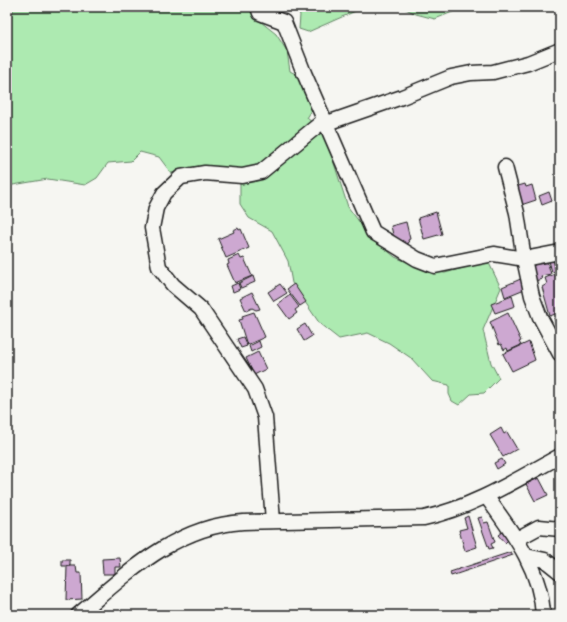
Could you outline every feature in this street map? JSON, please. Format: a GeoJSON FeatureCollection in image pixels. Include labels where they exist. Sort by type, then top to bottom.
{"type":"FeatureCollection","features":[{"type":"Feature","properties":{"kind":"street"},"geometry":{"type":"LineString","coordinates":[[258,7],[260,14],[284,22],[304,74],[327,123],[373,232],[417,259],[435,266],[494,254],[524,259],[560,252]]}},
{"type":"Feature","properties":{"kind":"street"},"geometry":{"type":"LineString","coordinates":[[273,521],[265,417],[255,389],[201,310],[173,285],[158,267],[152,228],[156,208],[164,193],[180,177],[205,173],[242,176],[261,172],[322,122],[327,123],[402,97],[451,77],[470,73],[493,72],[528,63],[560,50]]}},
{"type":"Feature","properties":{"kind":"street"},"geometry":{"type":"LineString","coordinates":[[505,167],[517,213],[524,259],[532,296],[540,317],[560,354]]}},
{"type":"Feature","properties":{"kind":"street"},"geometry":{"type":"LineString","coordinates":[[78,615],[139,564],[163,547],[184,535],[220,524],[273,521],[424,518],[466,507],[560,456]]}},
{"type":"Feature","properties":{"kind":"street"},"geometry":{"type":"LineString","coordinates":[[486,496],[517,539],[526,556],[536,578],[543,615]]}},
{"type":"Feature","properties":{"kind":"street"},"geometry":{"type":"LineString","coordinates":[[517,539],[539,527],[560,528]]}},
{"type":"Feature","properties":{"kind":"street"},"geometry":{"type":"LineString","coordinates":[[526,556],[545,560],[560,572]]}},
{"type":"Feature","properties":{"kind":"green space"},"geometry":{"type":"Polygon","coordinates":[[[14,7],[255,7],[256,18],[276,34],[287,51],[290,71],[299,76],[314,107],[307,118],[324,132],[348,207],[370,236],[395,257],[426,270],[445,273],[488,261],[501,288],[483,330],[491,363],[499,378],[484,393],[471,394],[459,405],[452,401],[449,394],[449,385],[432,381],[411,358],[389,343],[368,333],[339,339],[320,324],[292,283],[288,261],[272,231],[249,218],[240,204],[240,182],[226,182],[211,169],[171,173],[159,157],[140,152],[131,161],[108,163],[97,178],[85,185],[48,179],[7,186],[7,27],[14,7]]]}},
{"type":"Feature","properties":{"kind":"green space"},"geometry":{"type":"Polygon","coordinates":[[[287,7],[402,7],[360,9],[308,32],[299,29],[300,15],[297,8],[287,7]]]}},
{"type":"Feature","properties":{"kind":"green space"},"geometry":{"type":"Polygon","coordinates":[[[402,7],[465,7],[435,19],[416,14],[402,7]]]}},
{"type":"Feature","properties":{"kind":"building"},"geometry":{"type":"Polygon","coordinates":[[[525,184],[526,187],[532,185],[536,200],[521,205],[515,187],[525,184]]]}},
{"type":"Feature","properties":{"kind":"building"},"geometry":{"type":"Polygon","coordinates":[[[549,192],[552,201],[542,205],[539,196],[549,192]]]}},
{"type":"Feature","properties":{"kind":"building"},"geometry":{"type":"Polygon","coordinates":[[[436,212],[442,234],[424,239],[418,218],[436,212]]]}},
{"type":"Feature","properties":{"kind":"building"},"geometry":{"type":"Polygon","coordinates":[[[406,222],[410,239],[408,240],[409,243],[399,245],[395,243],[391,226],[406,222]]]}},
{"type":"Feature","properties":{"kind":"building"},"geometry":{"type":"Polygon","coordinates":[[[238,228],[239,230],[241,229],[249,248],[226,258],[218,239],[234,232],[233,230],[238,228]]]}},
{"type":"Feature","properties":{"kind":"building"},"geometry":{"type":"Polygon","coordinates":[[[239,255],[241,259],[244,258],[252,276],[235,283],[227,265],[229,264],[228,260],[239,255]]]}},
{"type":"Feature","properties":{"kind":"building"},"geometry":{"type":"Polygon","coordinates":[[[560,258],[560,272],[558,272],[555,260],[560,258]]]}},
{"type":"Feature","properties":{"kind":"building"},"geometry":{"type":"Polygon","coordinates":[[[553,260],[556,271],[552,272],[549,261],[553,260]]]}},
{"type":"Feature","properties":{"kind":"building"},"geometry":{"type":"Polygon","coordinates":[[[547,261],[551,274],[541,276],[542,279],[535,281],[531,266],[547,261]]]}},
{"type":"Feature","properties":{"kind":"building"},"geometry":{"type":"Polygon","coordinates":[[[555,274],[560,284],[560,312],[550,316],[542,287],[547,284],[545,278],[555,274]]]}},
{"type":"Feature","properties":{"kind":"building"},"geometry":{"type":"Polygon","coordinates":[[[253,276],[255,282],[241,288],[239,283],[253,276]]]}},
{"type":"Feature","properties":{"kind":"building"},"geometry":{"type":"Polygon","coordinates":[[[523,278],[527,288],[505,297],[502,287],[523,278]]]}},
{"type":"Feature","properties":{"kind":"building"},"geometry":{"type":"Polygon","coordinates":[[[238,283],[240,289],[233,292],[231,286],[238,283]]]}},
{"type":"Feature","properties":{"kind":"building"},"geometry":{"type":"Polygon","coordinates":[[[280,284],[287,293],[274,301],[268,292],[280,284]]]}},
{"type":"Feature","properties":{"kind":"building"},"geometry":{"type":"Polygon","coordinates":[[[294,284],[306,302],[300,306],[287,289],[294,284]]]}},
{"type":"Feature","properties":{"kind":"building"},"geometry":{"type":"Polygon","coordinates":[[[252,292],[260,309],[256,310],[252,308],[246,311],[240,298],[252,292]]]}},
{"type":"Feature","properties":{"kind":"building"},"geometry":{"type":"Polygon","coordinates":[[[290,295],[299,307],[295,310],[297,313],[289,319],[278,304],[290,295]]]}},
{"type":"Feature","properties":{"kind":"building"},"geometry":{"type":"Polygon","coordinates":[[[512,296],[515,306],[495,313],[491,304],[512,296]]]}},
{"type":"Feature","properties":{"kind":"building"},"geometry":{"type":"Polygon","coordinates":[[[254,312],[265,337],[247,345],[239,320],[243,319],[242,316],[254,312]]]}},
{"type":"Feature","properties":{"kind":"building"},"geometry":{"type":"Polygon","coordinates":[[[508,313],[521,341],[519,342],[521,345],[508,351],[507,348],[504,350],[501,344],[499,345],[490,322],[508,313]]]}},
{"type":"Feature","properties":{"kind":"building"},"geometry":{"type":"Polygon","coordinates":[[[560,316],[560,329],[558,330],[554,318],[560,316]]]}},
{"type":"Feature","properties":{"kind":"building"},"geometry":{"type":"Polygon","coordinates":[[[305,324],[312,336],[304,341],[297,329],[305,324]]]}},
{"type":"Feature","properties":{"kind":"building"},"geometry":{"type":"Polygon","coordinates":[[[243,337],[247,346],[241,348],[237,339],[243,337]]]}},
{"type":"Feature","properties":{"kind":"building"},"geometry":{"type":"Polygon","coordinates":[[[259,341],[261,347],[251,352],[249,346],[259,341]]]}},
{"type":"Feature","properties":{"kind":"building"},"geometry":{"type":"Polygon","coordinates":[[[529,342],[535,360],[512,371],[503,354],[529,342]]]}},
{"type":"Feature","properties":{"kind":"building"},"geometry":{"type":"Polygon","coordinates":[[[258,352],[266,369],[254,375],[246,358],[258,352]]]}},
{"type":"Feature","properties":{"kind":"building"},"geometry":{"type":"Polygon","coordinates":[[[501,428],[504,434],[507,432],[517,449],[503,457],[490,435],[501,428]]]}},
{"type":"Feature","properties":{"kind":"building"},"geometry":{"type":"Polygon","coordinates":[[[502,459],[505,464],[497,469],[494,463],[502,459]]]}},
{"type":"Feature","properties":{"kind":"building"},"geometry":{"type":"Polygon","coordinates":[[[539,478],[548,495],[535,501],[526,484],[539,478]]]}},
{"type":"Feature","properties":{"kind":"building"},"geometry":{"type":"Polygon","coordinates":[[[468,516],[477,547],[465,551],[459,530],[467,528],[464,518],[468,516]]]}},
{"type":"Feature","properties":{"kind":"building"},"geometry":{"type":"Polygon","coordinates":[[[482,517],[484,523],[488,522],[495,542],[491,544],[493,548],[489,549],[478,518],[482,517]]]}},
{"type":"Feature","properties":{"kind":"building"},"geometry":{"type":"Polygon","coordinates":[[[502,532],[508,540],[505,543],[498,535],[502,532]]]}},
{"type":"Feature","properties":{"kind":"building"},"geometry":{"type":"Polygon","coordinates":[[[511,552],[513,555],[451,576],[450,572],[511,552]]]}},
{"type":"Feature","properties":{"kind":"building"},"geometry":{"type":"Polygon","coordinates":[[[120,558],[121,567],[115,567],[115,574],[103,574],[102,559],[120,558]]]}},
{"type":"Feature","properties":{"kind":"building"},"geometry":{"type":"Polygon","coordinates":[[[62,560],[70,560],[70,566],[62,566],[62,560]]]}},
{"type":"Feature","properties":{"kind":"building"},"geometry":{"type":"Polygon","coordinates":[[[67,566],[76,566],[77,573],[81,573],[82,599],[66,600],[67,566]]]}}]}
